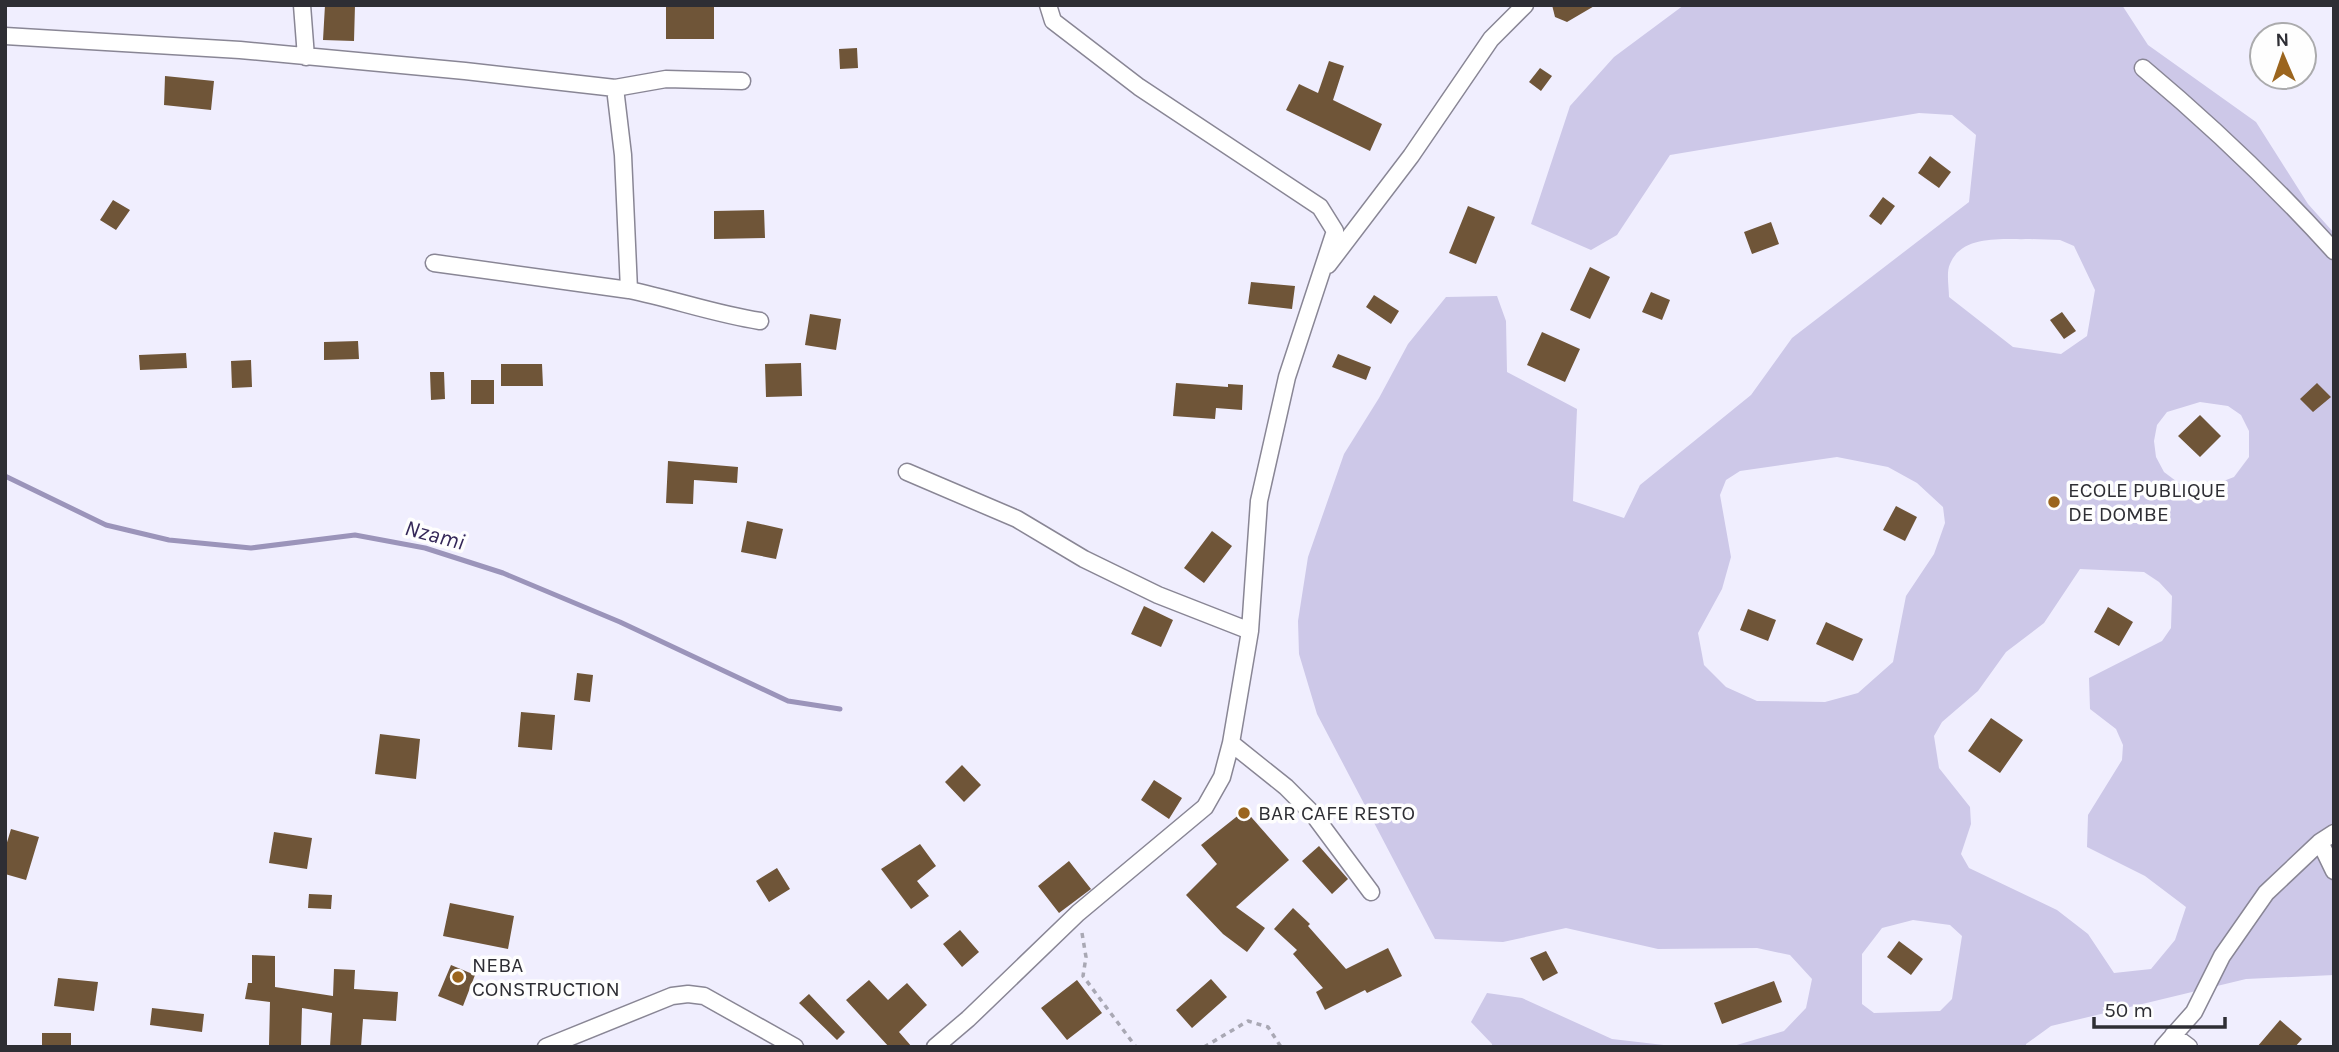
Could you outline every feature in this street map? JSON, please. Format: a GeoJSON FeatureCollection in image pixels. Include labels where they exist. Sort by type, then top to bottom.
{"type":"FeatureCollection","features":[{"type":"Feature","properties":{"kind":"street"},"geometry":{"type":"LineString","coordinates":[[302,5],[306,57]]}},
{"type":"Feature","properties":{"kind":"street"},"geometry":{"type":"LineString","coordinates":[[934,1047],[968,1019],[1078,913],[1205,807],[1222,777],[1231,743],[1250,631],[1259,501],[1287,377],[1335,231],[1320,207],[1139,87],[1053,21],[1048,5]]}},
{"type":"Feature","properties":{"kind":"street"},"geometry":{"type":"LineString","coordinates":[[1322,273],[1412,156],[1491,39],[1525,5]]}},
{"type":"Feature","properties":{"kind":"street"},"geometry":{"type":"LineString","coordinates":[[5,36],[240,50],[615,88],[666,79],[742,81]]}},
{"type":"Feature","properties":{"kind":"street"},"geometry":{"type":"LineString","coordinates":[[2143,68],[2202,118],[2282,195],[2334,251]]}},
{"type":"Feature","properties":{"kind":"street"},"geometry":{"type":"LineString","coordinates":[[615,88],[622,155],[629,290]]}},
{"type":"Feature","properties":{"kind":"street"},"geometry":{"type":"LineString","coordinates":[[435,263],[629,290],[729,316],[760,321]]}},
{"type":"Feature","properties":{"kind":"street"},"geometry":{"type":"LineString","coordinates":[[907,472],[1017,519],[1084,559],[1158,594],[1250,631]]}},
{"type":"Feature","properties":{"kind":"street"},"geometry":{"type":"LineString","coordinates":[[1231,743],[1286,787],[1313,814],[1371,892]]}},
{"type":"Feature","properties":{"kind":"street"},"geometry":{"type":"LineString","coordinates":[[2327,838],[2334,871]]}},
{"type":"Feature","properties":{"kind":"street"},"geometry":{"type":"LineString","coordinates":[[2189,1047],[2168,1041],[2194,1012],[2222,956],[2266,893],[2327,838]]}},
{"type":"Feature","properties":{"kind":"street"},"geometry":{"type":"LineString","coordinates":[[546,1047],[672,996],[688,994],[704,996],[795,1047]]}},
{"type":"Feature","properties":{"kind":"path"},"geometry":{"type":"LineString","coordinates":[[1078,913],[1086,957],[1083,976],[1136,1047]]}},
{"type":"Feature","properties":{"kind":"path"},"geometry":{"type":"LineString","coordinates":[[1204,1047],[1248,1021],[1268,1027],[1281,1047]]}},
{"type":"Feature","properties":{"kind":"shaded area"},"geometry":{"type":"Polygon","coordinates":[[[1684,5],[2122,5],[2148,45],[2256,122],[2308,204],[2334,233],[2334,975],[2246,979],[2051,1026],[2026,1044],[2026,1047],[1730,1047],[1784,1031],[1806,1008],[1812,979],[1790,955],[1757,948],[1658,949],[1566,928],[1503,942],[1435,939],[1317,714],[1299,654],[1298,621],[1308,557],[1344,454],[1408,344],[1446,297],[1497,296],[1506,321],[1507,372],[1577,409],[1573,501],[1624,518],[1640,485],[1751,395],[1792,338],[1969,202],[1976,135],[1952,115],[1919,113],[1670,155],[1617,235],[1591,250],[1531,224],[1570,106],[1614,57],[1684,5]],[[1996,239],[1974,243],[1956,254],[1949,267],[1949,297],[2013,347],[2061,354],[2087,336],[2095,290],[2074,246],[2060,240],[1996,239]],[[2200,402],[2167,412],[2157,425],[2154,441],[2156,457],[2164,472],[2184,487],[2208,487],[2234,477],[2249,457],[2249,431],[2241,415],[2228,406],[2200,402]],[[1837,457],[1740,471],[1726,480],[1720,495],[1731,557],[1722,589],[1698,633],[1704,665],[1726,687],[1757,701],[1825,702],[1858,693],[1893,662],[1906,596],[1934,554],[1945,523],[1943,507],[1917,483],[1888,467],[1837,457]],[[2080,569],[2044,623],[2006,652],[1978,691],[1942,722],[1934,736],[1939,768],[1970,807],[1971,824],[1961,854],[1969,868],[2057,910],[2088,934],[2114,973],[2151,969],[2175,940],[2186,907],[2145,876],[2087,847],[2088,815],[2122,760],[2123,745],[2116,729],[2090,709],[2089,678],[2162,641],[2171,628],[2172,596],[2159,582],[2144,572],[2080,569]],[[1913,920],[1882,928],[1862,954],[1862,1004],[1874,1013],[1940,1011],[1952,999],[1962,936],[1950,925],[1913,920]]]}},
{"type":"Feature","properties":{"kind":"shaded area"},"geometry":{"type":"Polygon","coordinates":[[[1487,993],[1522,998],[1612,1039],[1681,1047],[1492,1047],[1471,1022],[1487,993]]]}},
{"type":"Feature","properties":{"kind":"building"},"geometry":{"type":"Polygon","coordinates":[[[325,5],[355,5],[354,41],[323,40],[325,5]]]}},
{"type":"Feature","properties":{"kind":"building"},"geometry":{"type":"Polygon","coordinates":[[[1552,5],[1596,5],[1567,22],[1555,17],[1552,5]]]}},
{"type":"Feature","properties":{"kind":"building"},"geometry":{"type":"Polygon","coordinates":[[[666,6],[714,6],[714,39],[666,39],[666,6]]]}},
{"type":"Feature","properties":{"kind":"building"},"geometry":{"type":"Polygon","coordinates":[[[857,48],[858,68],[840,69],[839,49],[857,48]]]}},
{"type":"Feature","properties":{"kind":"building"},"geometry":{"type":"Polygon","coordinates":[[[1329,61],[1344,66],[1333,100],[1382,124],[1370,151],[1286,110],[1299,84],[1318,93],[1329,61]]]}},
{"type":"Feature","properties":{"kind":"building"},"geometry":{"type":"Polygon","coordinates":[[[1540,68],[1552,76],[1541,91],[1529,82],[1540,68]]]}},
{"type":"Feature","properties":{"kind":"building"},"geometry":{"type":"Polygon","coordinates":[[[165,76],[214,81],[211,110],[164,105],[165,76]]]}},
{"type":"Feature","properties":{"kind":"building"},"geometry":{"type":"Polygon","coordinates":[[[1930,156],[1951,172],[1939,188],[1918,173],[1930,156]]]}},
{"type":"Feature","properties":{"kind":"building"},"geometry":{"type":"Polygon","coordinates":[[[1883,197],[1895,206],[1881,225],[1869,216],[1883,197]]]}},
{"type":"Feature","properties":{"kind":"building"},"geometry":{"type":"Polygon","coordinates":[[[113,200],[130,210],[116,230],[100,220],[113,200]]]}},
{"type":"Feature","properties":{"kind":"building"},"geometry":{"type":"Polygon","coordinates":[[[1468,206],[1495,217],[1476,264],[1449,253],[1468,206]]]}},
{"type":"Feature","properties":{"kind":"building"},"geometry":{"type":"Polygon","coordinates":[[[764,210],[765,238],[714,239],[714,211],[764,210]]]}},
{"type":"Feature","properties":{"kind":"building"},"geometry":{"type":"Polygon","coordinates":[[[1771,222],[1779,244],[1752,254],[1744,232],[1771,222]]]}},
{"type":"Feature","properties":{"kind":"building"},"geometry":{"type":"Polygon","coordinates":[[[1590,267],[1610,277],[1590,319],[1570,310],[1590,267]]]}},
{"type":"Feature","properties":{"kind":"building"},"geometry":{"type":"Polygon","coordinates":[[[1251,282],[1295,286],[1292,309],[1248,304],[1251,282]]]}},
{"type":"Feature","properties":{"kind":"building"},"geometry":{"type":"Polygon","coordinates":[[[1651,292],[1670,300],[1662,320],[1642,312],[1651,292]]]}},
{"type":"Feature","properties":{"kind":"building"},"geometry":{"type":"Polygon","coordinates":[[[1374,295],[1399,311],[1391,324],[1366,307],[1374,295]]]}},
{"type":"Feature","properties":{"kind":"building"},"geometry":{"type":"Polygon","coordinates":[[[2062,312],[2076,331],[2064,339],[2050,320],[2062,312]]]}},
{"type":"Feature","properties":{"kind":"building"},"geometry":{"type":"Polygon","coordinates":[[[810,314],[841,319],[836,350],[805,345],[810,314]]]}},
{"type":"Feature","properties":{"kind":"building"},"geometry":{"type":"Polygon","coordinates":[[[1542,332],[1580,349],[1565,382],[1527,365],[1542,332]]]}},
{"type":"Feature","properties":{"kind":"building"},"geometry":{"type":"Polygon","coordinates":[[[358,341],[359,359],[324,360],[324,342],[358,341]]]}},
{"type":"Feature","properties":{"kind":"building"},"geometry":{"type":"Polygon","coordinates":[[[186,353],[187,368],[140,370],[139,355],[186,353]]]}},
{"type":"Feature","properties":{"kind":"building"},"geometry":{"type":"Polygon","coordinates":[[[1338,354],[1371,367],[1366,380],[1332,367],[1338,354]]]}},
{"type":"Feature","properties":{"kind":"building"},"geometry":{"type":"Polygon","coordinates":[[[251,360],[252,387],[232,388],[231,361],[251,360]]]}},
{"type":"Feature","properties":{"kind":"building"},"geometry":{"type":"Polygon","coordinates":[[[801,363],[802,396],[766,397],[765,364],[801,363]]]}},
{"type":"Feature","properties":{"kind":"building"},"geometry":{"type":"Polygon","coordinates":[[[501,364],[542,364],[543,386],[501,386],[501,364]]]}},
{"type":"Feature","properties":{"kind":"building"},"geometry":{"type":"Polygon","coordinates":[[[430,372],[444,372],[445,399],[431,400],[430,372]]]}},
{"type":"Feature","properties":{"kind":"building"},"geometry":{"type":"Polygon","coordinates":[[[471,380],[494,380],[494,404],[471,404],[471,380]]]}},
{"type":"Feature","properties":{"kind":"building"},"geometry":{"type":"Polygon","coordinates":[[[1176,383],[1228,387],[1228,384],[1243,385],[1242,410],[1216,408],[1215,419],[1173,416],[1176,383]]]}},
{"type":"Feature","properties":{"kind":"building"},"geometry":{"type":"Polygon","coordinates":[[[2317,383],[2331,397],[2313,412],[2300,399],[2317,383]]]}},
{"type":"Feature","properties":{"kind":"building"},"geometry":{"type":"Polygon","coordinates":[[[2200,415],[2221,436],[2200,457],[2178,436],[2200,415]]]}},
{"type":"Feature","properties":{"kind":"building"},"geometry":{"type":"Polygon","coordinates":[[[668,461],[738,467],[737,483],[694,480],[693,504],[666,503],[668,461]]]}},
{"type":"Feature","properties":{"kind":"building"},"geometry":{"type":"Polygon","coordinates":[[[1896,506],[1917,517],[1905,541],[1883,530],[1896,506]]]}},
{"type":"Feature","properties":{"kind":"building"},"geometry":{"type":"Polygon","coordinates":[[[747,521],[783,529],[776,559],[741,552],[747,521]]]}},
{"type":"Feature","properties":{"kind":"building"},"geometry":{"type":"Polygon","coordinates":[[[1212,531],[1232,546],[1204,583],[1184,568],[1212,531]]]}},
{"type":"Feature","properties":{"kind":"building"},"geometry":{"type":"Polygon","coordinates":[[[1144,606],[1173,620],[1161,647],[1131,634],[1144,606]]]}},
{"type":"Feature","properties":{"kind":"building"},"geometry":{"type":"Polygon","coordinates":[[[2108,607],[2133,622],[2119,646],[2094,632],[2108,607]]]}},
{"type":"Feature","properties":{"kind":"building"},"geometry":{"type":"Polygon","coordinates":[[[1748,609],[1776,620],[1768,641],[1740,630],[1748,609]]]}},
{"type":"Feature","properties":{"kind":"building"},"geometry":{"type":"Polygon","coordinates":[[[1826,622],[1863,639],[1853,661],[1816,644],[1826,622]]]}},
{"type":"Feature","properties":{"kind":"building"},"geometry":{"type":"Polygon","coordinates":[[[577,673],[593,675],[590,702],[574,700],[577,673]]]}},
{"type":"Feature","properties":{"kind":"building"},"geometry":{"type":"Polygon","coordinates":[[[521,712],[555,715],[552,750],[518,747],[521,712]]]}},
{"type":"Feature","properties":{"kind":"building"},"geometry":{"type":"Polygon","coordinates":[[[1991,718],[2023,740],[2000,773],[1968,751],[1991,718]]]}},
{"type":"Feature","properties":{"kind":"building"},"geometry":{"type":"Polygon","coordinates":[[[380,734],[420,739],[416,779],[375,774],[380,734]]]}},
{"type":"Feature","properties":{"kind":"building"},"geometry":{"type":"Polygon","coordinates":[[[962,765],[981,785],[964,802],[945,782],[962,765]]]}},
{"type":"Feature","properties":{"kind":"building"},"geometry":{"type":"Polygon","coordinates":[[[1154,780],[1182,798],[1169,819],[1141,800],[1154,780]]]}},
{"type":"Feature","properties":{"kind":"building"},"geometry":{"type":"Polygon","coordinates":[[[1245,810],[1289,860],[1236,907],[1265,928],[1247,952],[1223,934],[1186,895],[1217,864],[1201,845],[1245,810]]]}},
{"type":"Feature","properties":{"kind":"building"},"geometry":{"type":"Polygon","coordinates":[[[11,829],[39,837],[26,880],[5,874],[5,849],[11,829]]]}},
{"type":"Feature","properties":{"kind":"building"},"geometry":{"type":"Polygon","coordinates":[[[274,832],[312,838],[307,869],[269,863],[274,832]]]}},
{"type":"Feature","properties":{"kind":"building"},"geometry":{"type":"Polygon","coordinates":[[[920,844],[936,866],[917,881],[929,896],[911,909],[881,869],[920,844]]]}},
{"type":"Feature","properties":{"kind":"building"},"geometry":{"type":"Polygon","coordinates":[[[1319,846],[1348,879],[1332,894],[1302,861],[1319,846]]]}},
{"type":"Feature","properties":{"kind":"building"},"geometry":{"type":"Polygon","coordinates":[[[1069,861],[1091,889],[1059,913],[1038,886],[1069,861]]]}},
{"type":"Feature","properties":{"kind":"building"},"geometry":{"type":"Polygon","coordinates":[[[777,868],[790,889],[769,902],[756,881],[777,868]]]}},
{"type":"Feature","properties":{"kind":"building"},"geometry":{"type":"Polygon","coordinates":[[[309,894],[332,895],[331,909],[308,908],[309,894]]]}},
{"type":"Feature","properties":{"kind":"building"},"geometry":{"type":"Polygon","coordinates":[[[450,903],[514,916],[508,949],[443,936],[450,903]]]}},
{"type":"Feature","properties":{"kind":"building"},"geometry":{"type":"Polygon","coordinates":[[[1293,908],[1310,924],[1308,926],[1346,969],[1388,948],[1402,976],[1367,993],[1365,990],[1325,1010],[1316,992],[1323,988],[1293,954],[1297,950],[1274,929],[1293,908]]]}},
{"type":"Feature","properties":{"kind":"building"},"geometry":{"type":"Polygon","coordinates":[[[960,930],[979,952],[962,967],[943,944],[960,930]]]}},
{"type":"Feature","properties":{"kind":"building"},"geometry":{"type":"Polygon","coordinates":[[[1899,941],[1923,959],[1911,975],[1887,957],[1899,941]]]}},
{"type":"Feature","properties":{"kind":"building"},"geometry":{"type":"Polygon","coordinates":[[[1546,951],[1558,973],[1543,981],[1530,958],[1546,951]]]}},
{"type":"Feature","properties":{"kind":"building"},"geometry":{"type":"Polygon","coordinates":[[[252,955],[275,956],[275,987],[333,996],[334,969],[355,970],[354,989],[398,992],[396,1021],[363,1019],[361,1047],[330,1047],[332,1013],[302,1008],[301,1047],[269,1046],[270,1002],[245,999],[248,983],[252,983],[252,955]]]}},
{"type":"Feature","properties":{"kind":"building"},"geometry":{"type":"Polygon","coordinates":[[[451,965],[475,975],[463,1006],[438,996],[451,965]]]}},
{"type":"Feature","properties":{"kind":"building"},"geometry":{"type":"Polygon","coordinates":[[[58,978],[98,982],[94,1011],[54,1006],[58,978]]]}},
{"type":"Feature","properties":{"kind":"building"},"geometry":{"type":"Polygon","coordinates":[[[1211,979],[1227,997],[1192,1028],[1176,1010],[1211,979]]]}},
{"type":"Feature","properties":{"kind":"building"},"geometry":{"type":"Polygon","coordinates":[[[869,980],[888,1000],[907,983],[927,1005],[899,1032],[912,1047],[889,1047],[846,1000],[869,980]]]}},
{"type":"Feature","properties":{"kind":"building"},"geometry":{"type":"Polygon","coordinates":[[[1077,980],[1102,1013],[1067,1040],[1041,1008],[1077,980]]]}},
{"type":"Feature","properties":{"kind":"building"},"geometry":{"type":"Polygon","coordinates":[[[1774,981],[1782,1002],[1722,1024],[1714,1003],[1774,981]]]}},
{"type":"Feature","properties":{"kind":"building"},"geometry":{"type":"Polygon","coordinates":[[[809,994],[845,1032],[837,1040],[799,1003],[809,994]]]}},
{"type":"Feature","properties":{"kind":"building"},"geometry":{"type":"Polygon","coordinates":[[[152,1008],[204,1014],[202,1032],[150,1025],[152,1008]]]}},
{"type":"Feature","properties":{"kind":"building"},"geometry":{"type":"Polygon","coordinates":[[[2280,1020],[2302,1039],[2295,1047],[2257,1047],[2280,1020]]]}},
{"type":"Feature","properties":{"kind":"building"},"geometry":{"type":"Polygon","coordinates":[[[42,1033],[71,1033],[71,1047],[42,1047],[42,1033]]]}},
{"type":"Feature","properties":{"kind":"waterway","name":"Nzami"},"geometry":{"type":"LineString","coordinates":[[5,476],[106,525],[169,540],[251,548],[355,535],[425,548],[503,573],[620,622],[788,701],[840,709]]}},
{"type":"Feature","properties":{"kind":"place","name":"ECOLE PUBLIQUE DE DOMBE"},"geometry":{"type":"Point","coordinates":[2054,502]}},
{"type":"Feature","properties":{"kind":"place","name":"BAR CAFE RESTO"},"geometry":{"type":"Point","coordinates":[1244,813]}},
{"type":"Feature","properties":{"kind":"place","name":"NEBA CONSTRUCTION"},"geometry":{"type":"Point","coordinates":[458,977]}}]}
